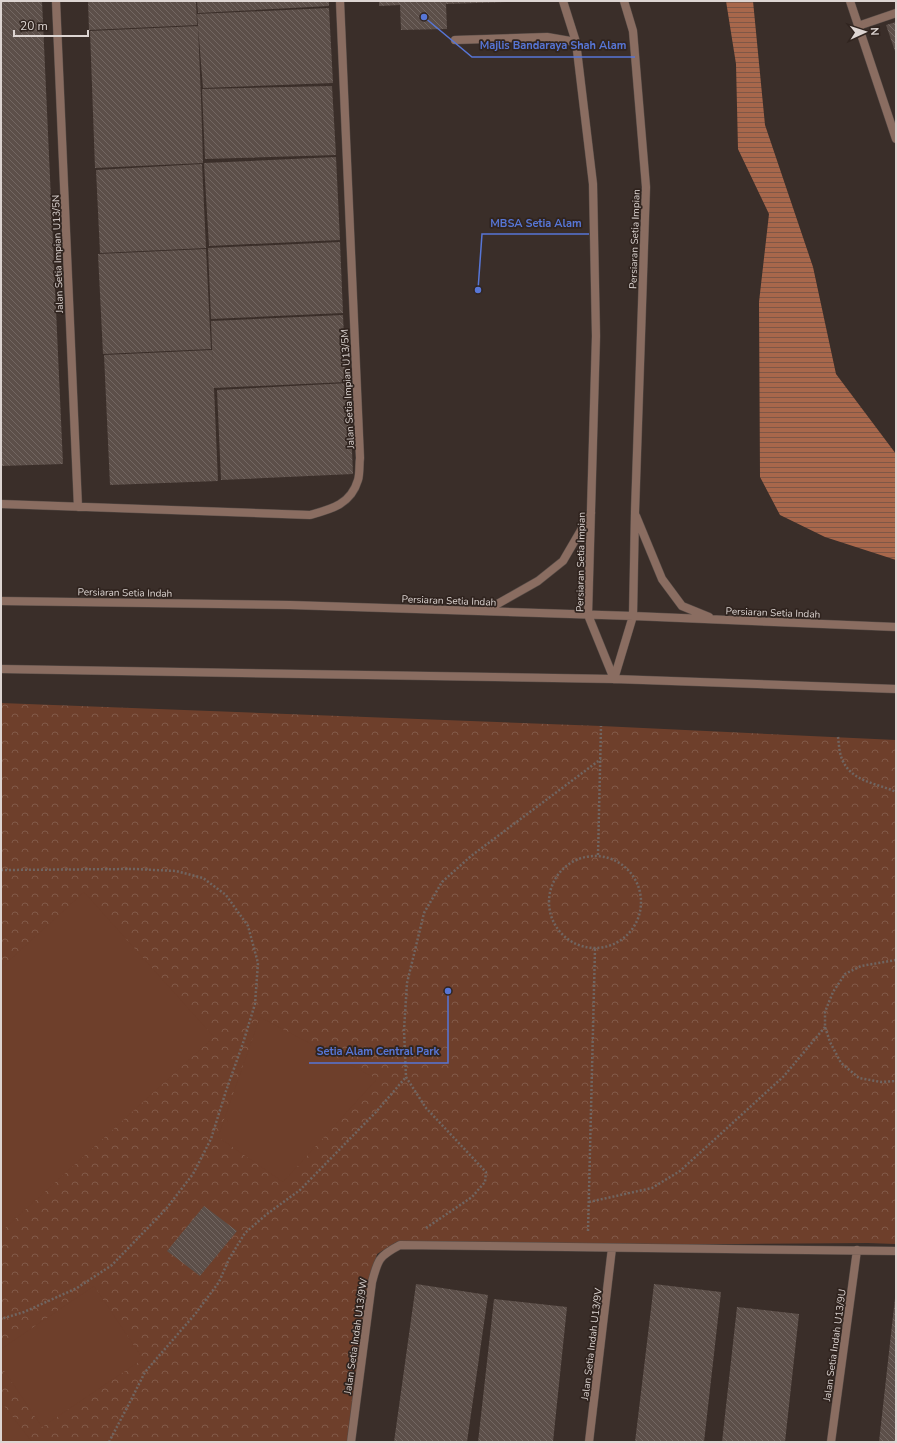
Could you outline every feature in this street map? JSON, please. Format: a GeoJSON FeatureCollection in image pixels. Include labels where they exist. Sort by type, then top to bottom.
{"type":"FeatureCollection","features":[{"type":"Feature","properties":{"kind":"street","name":"Jalan Setia Impian U13/5N"},"geometry":{"type":"LineString","coordinates":[[56,1],[78,507]]}},
{"type":"Feature","properties":{"kind":"street","name":"Jalan Setia Impian U13/5M"},"geometry":{"type":"LineString","coordinates":[[1,504],[310,515],[332,508],[350,498],[358,480],[360,458],[340,1]]}},
{"type":"Feature","properties":{"kind":"street","name":"Persiaran Setia Impian"},"geometry":{"type":"LineString","coordinates":[[563,1],[576,42],[593,184],[596,336],[588,615],[614,679]]}},
{"type":"Feature","properties":{"kind":"street","name":"Persiaran Setia Impian"},"geometry":{"type":"LineString","coordinates":[[614,679],[633,616],[646,187],[633,31],[624,1]]}},
{"type":"Feature","properties":{"kind":"street"},"geometry":{"type":"LineString","coordinates":[[850,1],[896,139]]}},
{"type":"Feature","properties":{"kind":"street"},"geometry":{"type":"LineString","coordinates":[[858,26],[896,13]]}},
{"type":"Feature","properties":{"kind":"street"},"geometry":{"type":"LineString","coordinates":[[455,40],[547,37],[576,42]]}},
{"type":"Feature","properties":{"kind":"street"},"geometry":{"type":"LineString","coordinates":[[484,611],[538,581],[563,561],[591,512]]}},
{"type":"Feature","properties":{"kind":"street"},"geometry":{"type":"LineString","coordinates":[[635,512],[662,579],[682,606],[714,619]]}},
{"type":"Feature","properties":{"kind":"street","name":"Persiaran Setia Indah"},"geometry":{"type":"LineString","coordinates":[[1,601],[290,605],[633,616],[896,627]]}},
{"type":"Feature","properties":{"kind":"street"},"geometry":{"type":"LineString","coordinates":[[1,669],[614,679],[896,689]]}},
{"type":"Feature","properties":{"kind":"street","name":"Jalan Setia Indah U13/9W"},"geometry":{"type":"LineString","coordinates":[[352,1442],[372,1282],[377,1264],[385,1253],[400,1245],[588,1248]]}},
{"type":"Feature","properties":{"kind":"street"},"geometry":{"type":"LineString","coordinates":[[588,1248],[896,1251]]}},
{"type":"Feature","properties":{"kind":"street","name":"Jalan Setia Indah U13/9V"},"geometry":{"type":"LineString","coordinates":[[589,1442],[612,1248]]}},
{"type":"Feature","properties":{"kind":"street","name":"Jalan Setia Indah U13/9U"},"geometry":{"type":"LineString","coordinates":[[831,1442],[857,1250]]}},
{"type":"Feature","properties":{"kind":"path"},"geometry":{"type":"LineString","coordinates":[[598,855],[601,726]]}},
{"type":"Feature","properties":{"kind":"path"},"geometry":{"type":"LineString","coordinates":[[838,737],[842,759],[852,774],[868,783],[884,786],[896,792]]}},
{"type":"Feature","properties":{"kind":"path"},"geometry":{"type":"LineString","coordinates":[[423,1230],[472,1197],[485,1182],[486,1172],[426,1108],[406,1077],[404,1030],[407,984],[424,913],[442,882],[471,856],[601,758]]}},
{"type":"Feature","properties":{"kind":"path"},"geometry":{"type":"LineString","coordinates":[[598,855],[621,863],[636,880],[642,904],[635,927],[618,944],[595,950],[571,943],[554,925],[548,901],[555,877],[574,860],[598,855]]}},
{"type":"Feature","properties":{"kind":"path"},"geometry":{"type":"LineString","coordinates":[[1,870],[176,870],[203,878],[226,895],[248,926],[258,963],[255,1004],[243,1043],[211,1139],[192,1174],[166,1208],[112,1265],[77,1288],[24,1312],[1,1319]]}},
{"type":"Feature","properties":{"kind":"path"},"geometry":{"type":"LineString","coordinates":[[588,1248],[595,950]]}},
{"type":"Feature","properties":{"kind":"path"},"geometry":{"type":"LineString","coordinates":[[896,960],[861,966],[845,974],[833,992],[825,1012],[825,1027],[830,1042],[841,1063],[859,1078],[881,1082],[896,1081]]}},
{"type":"Feature","properties":{"kind":"path"},"geometry":{"type":"LineString","coordinates":[[589,1202],[652,1188],[680,1171],[784,1076],[825,1027]]}},
{"type":"Feature","properties":{"kind":"path"},"geometry":{"type":"LineString","coordinates":[[109,1442],[144,1372],[196,1313],[210,1294],[245,1233],[267,1214],[300,1190],[376,1112],[406,1077]]}},
{"type":"Feature","properties":{"kind":"green space"},"geometry":{"type":"Polygon","coordinates":[[[1,703],[601,726],[896,740],[896,1244],[619,1245],[398,1241],[377,1254],[369,1283],[349,1442],[1,1442],[1,703]]]}},
{"type":"Feature","properties":{"kind":"green space"},"geometry":{"type":"Polygon","coordinates":[[[84,892],[214,1037],[1,1232],[1,968],[84,892]]]}},
{"type":"Feature","properties":{"kind":"green space"},"geometry":{"type":"Polygon","coordinates":[[[260,1017],[377,1079],[283,1182],[218,1137],[260,1017]]]}},
{"type":"Feature","properties":{"kind":"green space"},"geometry":{"type":"Polygon","coordinates":[[[94,1286],[143,1359],[42,1427],[1,1366],[1,1349],[94,1286]]]}},
{"type":"Feature","properties":{"kind":"green space"},"geometry":{"type":"Polygon","coordinates":[[[1,1402],[32,1442],[1,1442],[1,1402]]]}},
{"type":"Feature","properties":{"kind":"shaded area"},"geometry":{"type":"Polygon","coordinates":[[[726,1],[753,1],[765,125],[813,267],[836,374],[896,454],[896,560],[825,537],[780,515],[760,477],[759,302],[769,214],[738,149],[736,64],[726,1]]]}},
{"type":"Feature","properties":{"kind":"building"},"geometry":{"type":"Polygon","coordinates":[[[1,1],[42,1],[63,464],[1,466],[1,1]]]}},
{"type":"Feature","properties":{"kind":"building"},"geometry":{"type":"Polygon","coordinates":[[[88,1],[196,1],[197,25],[89,30],[88,1]]]}},
{"type":"Feature","properties":{"kind":"building"},"geometry":{"type":"Polygon","coordinates":[[[197,1],[329,1],[329,6],[198,13],[197,1]]]}},
{"type":"Feature","properties":{"kind":"building"},"geometry":{"type":"Polygon","coordinates":[[[379,1],[506,2],[446,4],[447,29],[401,30],[400,5],[379,6],[379,1]]]}},
{"type":"Feature","properties":{"kind":"building"},"geometry":{"type":"Polygon","coordinates":[[[329,8],[333,83],[203,88],[197,14],[329,8]]]}},
{"type":"Feature","properties":{"kind":"building"},"geometry":{"type":"Polygon","coordinates":[[[896,22],[896,54],[886,25],[896,22]]]}},
{"type":"Feature","properties":{"kind":"building"},"geometry":{"type":"Polygon","coordinates":[[[198,26],[203,163],[95,168],[90,31],[198,26]]]}},
{"type":"Feature","properties":{"kind":"building"},"geometry":{"type":"Polygon","coordinates":[[[332,86],[336,155],[205,159],[202,89],[332,86]]]}},
{"type":"Feature","properties":{"kind":"building"},"geometry":{"type":"Polygon","coordinates":[[[336,157],[340,240],[209,246],[204,163],[336,157]]]}},
{"type":"Feature","properties":{"kind":"building"},"geometry":{"type":"Polygon","coordinates":[[[202,164],[206,248],[100,253],[96,170],[202,164]]]}},
{"type":"Feature","properties":{"kind":"building"},"geometry":{"type":"Polygon","coordinates":[[[340,242],[343,313],[211,319],[208,248],[340,242]]]}},
{"type":"Feature","properties":{"kind":"building"},"geometry":{"type":"Polygon","coordinates":[[[206,249],[211,349],[103,354],[98,254],[206,249]]]}},
{"type":"Feature","properties":{"kind":"building"},"geometry":{"type":"Polygon","coordinates":[[[343,315],[346,382],[214,388],[218,481],[110,485],[104,355],[212,350],[213,373],[211,321],[343,315]]]}},
{"type":"Feature","properties":{"kind":"building"},"geometry":{"type":"Polygon","coordinates":[[[349,383],[353,474],[221,480],[217,390],[349,383]]]}},
{"type":"Feature","properties":{"kind":"building"},"geometry":{"type":"Polygon","coordinates":[[[204,1206],[237,1231],[200,1276],[167,1251],[204,1206]]]}},
{"type":"Feature","properties":{"kind":"building"},"geometry":{"type":"Polygon","coordinates":[[[416,1284],[488,1295],[467,1442],[394,1442],[416,1284]]]}},
{"type":"Feature","properties":{"kind":"building"},"geometry":{"type":"Polygon","coordinates":[[[654,1284],[721,1292],[704,1442],[635,1442],[654,1284]]]}},
{"type":"Feature","properties":{"kind":"building"},"geometry":{"type":"Polygon","coordinates":[[[895,1298],[896,1442],[879,1442],[895,1298]]]}},
{"type":"Feature","properties":{"kind":"building"},"geometry":{"type":"Polygon","coordinates":[[[494,1299],[567,1307],[553,1442],[478,1442],[494,1299]]]}},
{"type":"Feature","properties":{"kind":"building"},"geometry":{"type":"Polygon","coordinates":[[[737,1307],[799,1314],[785,1442],[722,1442],[737,1307]]]}},
{"type":"Feature","properties":{"kind":"place","name":"Majlis Bandaraya Shah Alam"},"geometry":{"type":"Point","coordinates":[424,17]}},
{"type":"Feature","properties":{"kind":"place","name":"MBSA Setia Alam"},"geometry":{"type":"Point","coordinates":[478,290]}},
{"type":"Feature","properties":{"kind":"place","name":"Setia Alam Central Park"},"geometry":{"type":"Point","coordinates":[448,991]}}]}
